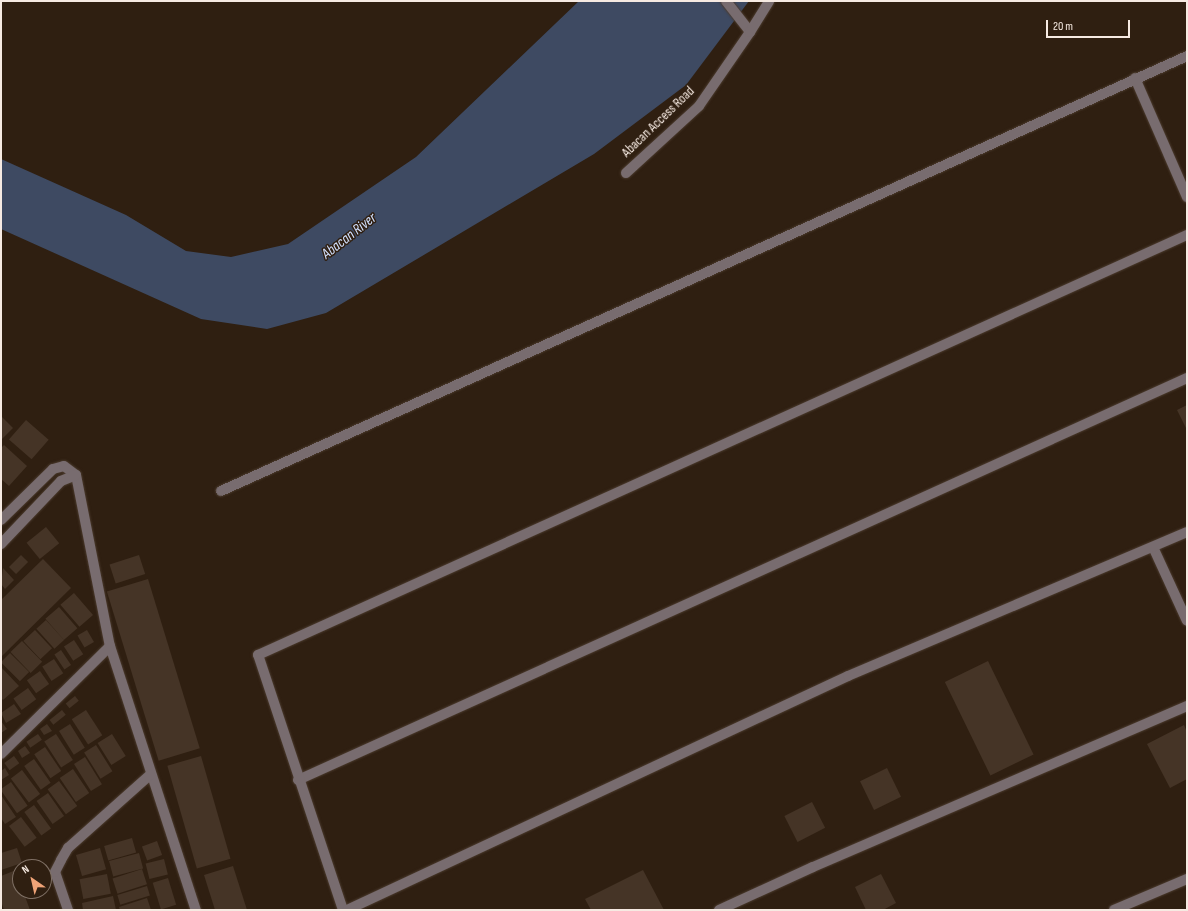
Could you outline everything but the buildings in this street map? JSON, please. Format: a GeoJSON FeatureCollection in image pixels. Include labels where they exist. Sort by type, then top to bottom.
{"type":"FeatureCollection","features":[{"type":"Feature","properties":{"kind":"street"},"geometry":{"type":"LineString","coordinates":[[726,1],[750,32]]}},
{"type":"Feature","properties":{"kind":"street","name":"Abacan Access Road"},"geometry":{"type":"LineString","coordinates":[[626,173],[699,106],[750,32],[769,1]]}},
{"type":"Feature","properties":{"kind":"street"},"geometry":{"type":"LineString","coordinates":[[221,491],[1135,78],[1187,56]]}},
{"type":"Feature","properties":{"kind":"street"},"geometry":{"type":"LineString","coordinates":[[1135,78],[1187,197]]}},
{"type":"Feature","properties":{"kind":"street"},"geometry":{"type":"LineString","coordinates":[[343,910],[298,780],[258,655],[1187,235]]}},
{"type":"Feature","properties":{"kind":"street"},"geometry":{"type":"LineString","coordinates":[[298,780],[1187,378]]}},
{"type":"Feature","properties":{"kind":"street"},"geometry":{"type":"LineString","coordinates":[[1,520],[53,469],[64,466],[76,475],[110,646],[150,774],[196,910]]}},
{"type":"Feature","properties":{"kind":"street"},"geometry":{"type":"LineString","coordinates":[[1,544],[61,481],[76,475]]}},
{"type":"Feature","properties":{"kind":"street"},"geometry":{"type":"LineString","coordinates":[[347,910],[848,676],[1187,532]]}},
{"type":"Feature","properties":{"kind":"street"},"geometry":{"type":"LineString","coordinates":[[1153,547],[1187,621]]}},
{"type":"Feature","properties":{"kind":"street"},"geometry":{"type":"LineString","coordinates":[[1,754],[110,646]]}},
{"type":"Feature","properties":{"kind":"street"},"geometry":{"type":"LineString","coordinates":[[719,910],[1187,706]]}},
{"type":"Feature","properties":{"kind":"street"},"geometry":{"type":"LineString","coordinates":[[68,910],[55,872],[68,848],[150,774]]}},
{"type":"Feature","properties":{"kind":"street"},"geometry":{"type":"LineString","coordinates":[[1114,910],[1187,879]]}},
{"type":"Feature","properties":{"kind":"water","name":"Abacan River"},"geometry":{"type":"Polygon","coordinates":[[[579,1],[749,1],[686,85],[594,154],[326,313],[267,329],[201,319],[1,229],[1,159],[126,215],[186,251],[231,257],[288,244],[416,157],[579,1]]]}}]}
